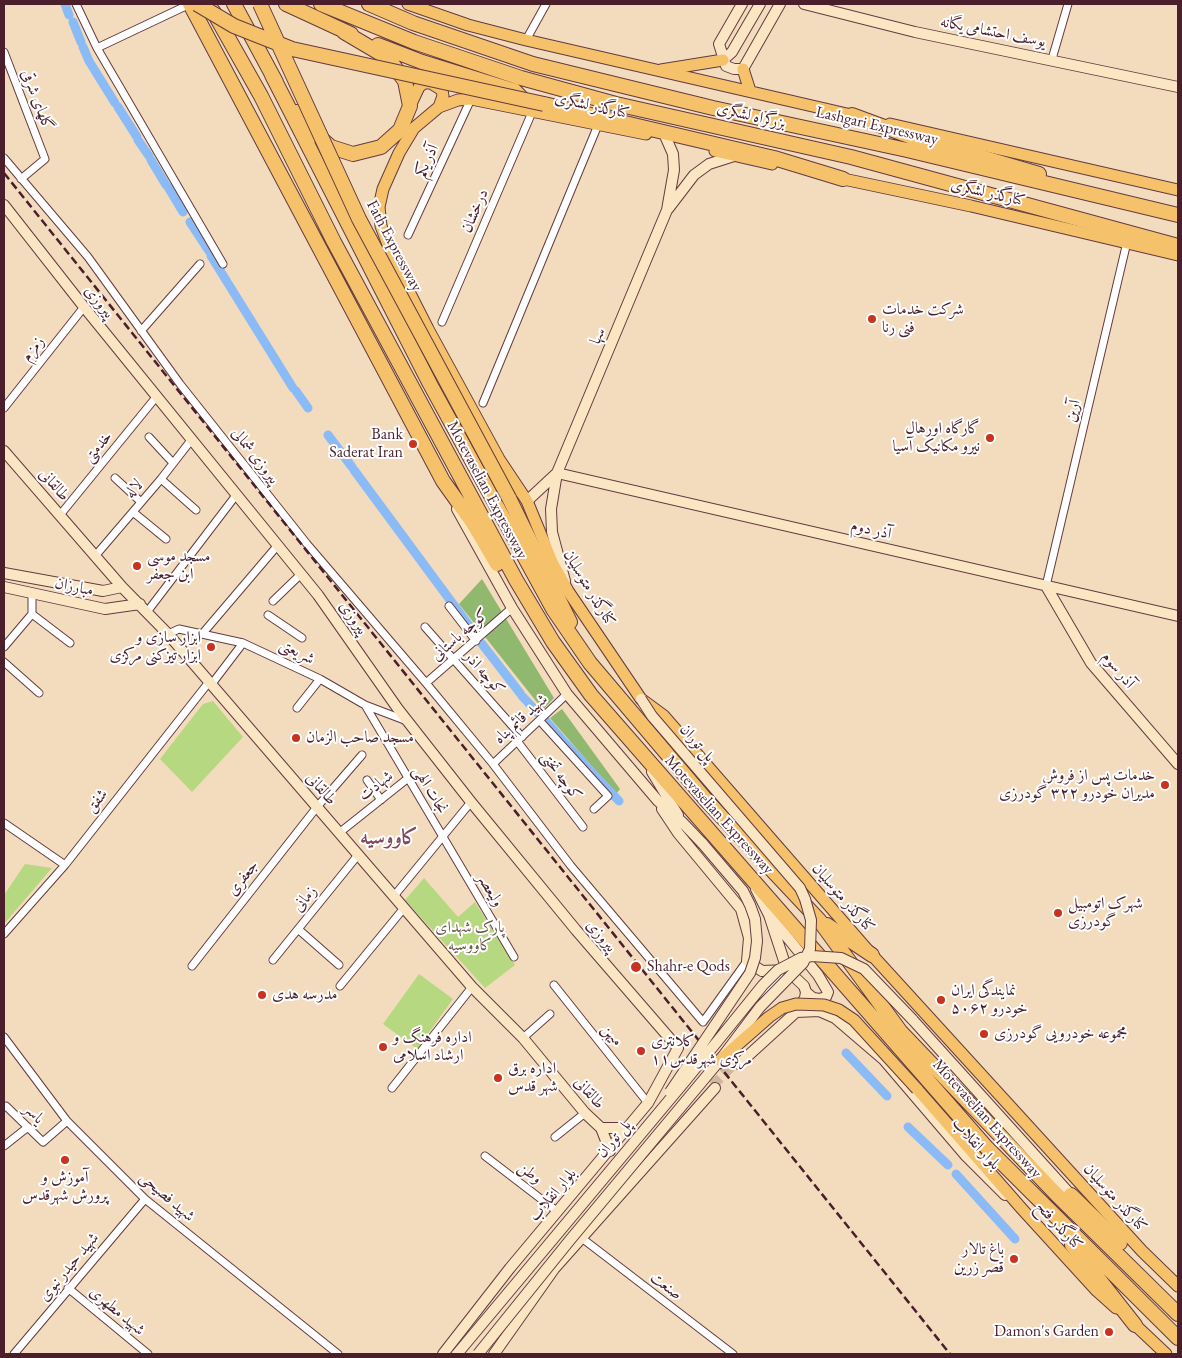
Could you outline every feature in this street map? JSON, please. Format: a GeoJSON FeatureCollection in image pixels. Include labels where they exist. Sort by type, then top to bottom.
{"type":"FeatureCollection","features":[{"type":"Feature","properties":{"kind":"highway"},"geometry":{"type":"LineString","coordinates":[[190,4],[443,481],[473,523],[496,563],[516,580]]}},
{"type":"Feature","properties":{"kind":"highway"},"geometry":{"type":"LineString","coordinates":[[197,4],[234,26],[292,49],[538,107],[774,158],[843,179]]}},
{"type":"Feature","properties":{"kind":"highway"},"geometry":{"type":"LineString","coordinates":[[209,4],[261,96],[334,242],[516,580]]}},
{"type":"Feature","properties":{"kind":"highway"},"geometry":{"type":"LineString","coordinates":[[234,4],[430,384],[553,609],[590,663]]}},
{"type":"Feature","properties":{"kind":"highway","name":"Fath Expressway"},"geometry":{"type":"LineString","coordinates":[[260,4],[359,219],[509,498],[590,663]]}},
{"type":"Feature","properties":{"kind":"highway"},"geometry":{"type":"LineString","coordinates":[[286,4],[344,32],[422,62],[515,91],[538,107]]}},
{"type":"Feature","properties":{"kind":"highway","name":"بزرگراه لشگری"},"geometry":{"type":"LineString","coordinates":[[321,4],[414,42],[530,80],[616,104],[850,157],[1178,246]]}},
{"type":"Feature","properties":{"kind":"highway","name":"Lashgari Expressway"},"geometry":{"type":"LineString","coordinates":[[369,4],[413,23],[533,64],[713,108],[907,150],[1178,216]]}},
{"type":"Feature","properties":{"kind":"highway"},"geometry":{"type":"LineString","coordinates":[[272,75],[310,129],[331,147],[342,152],[360,153],[381,148],[400,130],[410,106],[405,81],[394,64],[344,32]]}},
{"type":"Feature","properties":{"kind":"highway"},"geometry":{"type":"LineString","coordinates":[[852,115],[909,136],[1018,167],[1053,179],[1081,193]]}},
{"type":"Feature","properties":{"kind":"highway","name":"Motevaselian Expressway"},"geometry":{"type":"LineString","coordinates":[[516,580],[554,642],[591,695],[641,754],[749,874],[981,1140],[1042,1204],[1178,1338]]}},
{"type":"Feature","properties":{"kind":"highway","name":"Motevaselian Expressway"},"geometry":{"type":"LineString","coordinates":[[590,663],[707,801],[819,920],[900,1031],[1056,1194],[1178,1314]]}},
{"type":"Feature","properties":{"kind":"highway"},"geometry":{"type":"LineString","coordinates":[[819,920],[872,955]]}},
{"type":"Feature","properties":{"kind":"highway"},"geometry":{"type":"LineString","coordinates":[[1071,1194],[1178,1303]]}},
{"type":"Feature","properties":{"kind":"highway"},"geometry":{"type":"LineString","coordinates":[[1042,1204],[1135,1325]]}},
{"type":"Feature","properties":{"kind":"main road"},"geometry":{"type":"LineString","coordinates":[[408,4],[468,25],[526,40],[1178,190]]}},
{"type":"Feature","properties":{"kind":"main road"},"geometry":{"type":"LineString","coordinates":[[655,70],[723,60]]}},
{"type":"Feature","properties":{"kind":"main road"},"geometry":{"type":"LineString","coordinates":[[743,69],[750,91]]}},
{"type":"Feature","properties":{"kind":"main road"},"geometry":{"type":"LineString","coordinates":[[410,106],[419,87],[424,83],[431,83],[442,90],[444,96],[439,107]]}},
{"type":"Feature","properties":{"kind":"main road","name":"کنارگذر لشگری"},"geometry":{"type":"LineString","coordinates":[[527,500],[499,459],[428,329],[388,249],[381,226],[379,207],[387,177],[414,128],[439,107],[458,100],[471,99],[538,107],[598,125],[666,138],[734,156],[1127,242],[1178,255]]}},
{"type":"Feature","properties":{"kind":"main road"},"geometry":{"type":"LineString","coordinates":[[509,498],[553,564]]}},
{"type":"Feature","properties":{"kind":"main road","name":"کنارگذر متوسلیان"},"geometry":{"type":"LineString","coordinates":[[527,500],[553,564],[568,591],[641,698],[664,716],[872,955],[1142,1251],[1178,1286]]}},
{"type":"Feature","properties":{"kind":"main road","name":"پل توران"},"geometry":{"type":"LineString","coordinates":[[720,1060],[782,1008],[796,1004],[824,1005],[839,1010],[854,1020],[917,1089]]}},
{"type":"Feature","properties":{"kind":"main road","name":"کنارگذر فتح"},"geometry":{"type":"LineString","coordinates":[[917,1089],[1097,1291],[1166,1354]]}},
{"type":"Feature","properties":{"kind":"street"},"geometry":{"type":"LineString","coordinates":[[76,4],[97,48],[223,264]]}},
{"type":"Feature","properties":{"kind":"street"},"geometry":{"type":"LineString","coordinates":[[97,48],[190,4]]}},
{"type":"Feature","properties":{"kind":"street"},"geometry":{"type":"LineString","coordinates":[[526,40],[546,4]]}},
{"type":"Feature","properties":{"kind":"street"},"geometry":{"type":"LineString","coordinates":[[742,4],[719,44],[726,66],[734,69],[743,69],[780,4]]}},
{"type":"Feature","properties":{"kind":"street"},"geometry":{"type":"LineString","coordinates":[[723,60],[732,52],[760,4]]}},
{"type":"Feature","properties":{"kind":"street","name":"یوسف احتشامی یگانه"},"geometry":{"type":"LineString","coordinates":[[804,4],[915,32],[1178,86]]}},
{"type":"Feature","properties":{"kind":"street"},"geometry":{"type":"LineString","coordinates":[[1052,59],[1068,4]]}},
{"type":"Feature","properties":{"kind":"street","name":"گلهای شرقی"},"geometry":{"type":"LineString","coordinates":[[4,52],[44,157],[44,160],[21,179]]}},
{"type":"Feature","properties":{"kind":"street","name":"آذر یکم"},"geometry":{"type":"LineString","coordinates":[[408,235],[471,99]]}},
{"type":"Feature","properties":{"kind":"street","name":"درخشان"},"geometry":{"type":"LineString","coordinates":[[442,322],[538,107]]}},
{"type":"Feature","properties":{"kind":"street"},"geometry":{"type":"LineString","coordinates":[[483,403],[598,125]]}},
{"type":"Feature","properties":{"kind":"street"},"geometry":{"type":"LineString","coordinates":[[666,138],[673,154],[674,170],[667,210]]}},
{"type":"Feature","properties":{"kind":"street"},"geometry":{"type":"LineString","coordinates":[[667,210],[694,175],[709,164],[734,156]]}},
{"type":"Feature","properties":{"kind":"street","name":"پیروزی شمالی"},"geometry":{"type":"LineString","coordinates":[[4,158],[88,257],[141,331],[307,544],[426,683],[572,866],[716,1037],[787,970]]}},
{"type":"Feature","properties":{"kind":"street","name":"پیروزی"},"geometry":{"type":"LineString","coordinates":[[4,205],[84,307],[238,494],[301,574],[408,721],[472,802],[576,930],[678,1048]]}},
{"type":"Feature","properties":{"kind":"street","name":"سها"},"geometry":{"type":"LineString","coordinates":[[568,591],[552,532],[551,509],[557,473],[667,210]]}},
{"type":"Feature","properties":{"kind":"street","name":"آرین"},"geometry":{"type":"LineString","coordinates":[[1046,586],[1127,242]]}},
{"type":"Feature","properties":{"kind":"street"},"geometry":{"type":"LineString","coordinates":[[141,331],[200,264]]}},
{"type":"Feature","properties":{"kind":"street","name":"زمزم"},"geometry":{"type":"LineString","coordinates":[[4,408],[84,307]]}},
{"type":"Feature","properties":{"kind":"street","name":"خدمتی"},"geometry":{"type":"LineString","coordinates":[[60,515],[156,396]]}},
{"type":"Feature","properties":{"kind":"street"},"geometry":{"type":"LineString","coordinates":[[148,438],[173,463]]}},
{"type":"Feature","properties":{"kind":"street","name":"لاله"},"geometry":{"type":"LineString","coordinates":[[96,555],[161,479],[192,439]]}},
{"type":"Feature","properties":{"kind":"street","name":"طالقانی"},"geometry":{"type":"LineString","coordinates":[[4,451],[122,587],[168,634],[472,987],[523,1038],[585,1113],[601,1128],[610,1151]]}},
{"type":"Feature","properties":{"kind":"street","name":"سها"},"geometry":{"type":"LineString","coordinates":[[527,500],[557,473]]}},
{"type":"Feature","properties":{"kind":"street","name":"آذر دوم"},"geometry":{"type":"LineString","coordinates":[[557,473],[1178,616]]}},
{"type":"Feature","properties":{"kind":"street"},"geometry":{"type":"LineString","coordinates":[[115,478],[141,502]]}},
{"type":"Feature","properties":{"kind":"street"},"geometry":{"type":"LineString","coordinates":[[161,479],[196,510]]}},
{"type":"Feature","properties":{"kind":"street"},"geometry":{"type":"LineString","coordinates":[[443,481],[512,608],[567,694],[658,801],[678,833],[741,909],[749,938],[747,961],[703,1022]]}},
{"type":"Feature","properties":{"kind":"street"},"geometry":{"type":"LineString","coordinates":[[143,608],[238,494]]}},
{"type":"Feature","properties":{"kind":"street"},"geometry":{"type":"LineString","coordinates":[[133,512],[166,539]]}},
{"type":"Feature","properties":{"kind":"street"},"geometry":{"type":"LineString","coordinates":[[203,633],[278,545]]}},
{"type":"Feature","properties":{"kind":"street","name":"مبارزان"},"geometry":{"type":"LineString","coordinates":[[4,573],[103,592],[122,587]]}},
{"type":"Feature","properties":{"kind":"street"},"geometry":{"type":"LineString","coordinates":[[273,601],[301,574]]}},
{"type":"Feature","properties":{"kind":"street","name":"آذر سوم"},"geometry":{"type":"LineString","coordinates":[[1046,586],[1091,663],[1178,764]]}},
{"type":"Feature","properties":{"kind":"street","name":"مبارزان"},"geometry":{"type":"LineString","coordinates":[[4,587],[105,608],[143,608]]}},
{"type":"Feature","properties":{"kind":"street"},"geometry":{"type":"LineString","coordinates":[[103,592],[105,608]]}},
{"type":"Feature","properties":{"kind":"street"},"geometry":{"type":"LineString","coordinates":[[4,647],[32,614],[32,593]]}},
{"type":"Feature","properties":{"kind":"street"},"geometry":{"type":"LineString","coordinates":[[449,606],[476,641]]}},
{"type":"Feature","properties":{"kind":"street","name":"کوچه باستانی"},"geometry":{"type":"LineString","coordinates":[[426,683],[512,608]]}},
{"type":"Feature","properties":{"kind":"street"},"geometry":{"type":"LineString","coordinates":[[32,614],[70,643]]}},
{"type":"Feature","properties":{"kind":"street"},"geometry":{"type":"LineString","coordinates":[[268,615],[302,638]]}},
{"type":"Feature","properties":{"kind":"street","name":"کوچه اذر"},"geometry":{"type":"LineString","coordinates":[[425,627],[520,739]]}},
{"type":"Feature","properties":{"kind":"street","name":"شریعتی"},"geometry":{"type":"LineString","coordinates":[[168,634],[179,629],[244,643],[320,679],[365,705],[408,721]]}},
{"type":"Feature","properties":{"kind":"street","name":"شفق"},"geometry":{"type":"LineString","coordinates":[[4,934],[64,865],[244,643]]}},
{"type":"Feature","properties":{"kind":"street"},"geometry":{"type":"LineString","coordinates":[[4,662],[39,694]]}},
{"type":"Feature","properties":{"kind":"street"},"geometry":{"type":"LineString","coordinates":[[297,708],[320,679]]}},
{"type":"Feature","properties":{"kind":"street","name":"شهید قائم پناه"},"geometry":{"type":"LineString","coordinates":[[492,764],[567,694]]}},
{"type":"Feature","properties":{"kind":"street","name":"پل توران"},"geometry":{"type":"LineString","coordinates":[[478,1354],[720,1060],[760,1008],[803,963],[810,949],[811,920],[806,899],[800,888],[652,716],[641,698]]}},
{"type":"Feature","properties":{"kind":"street","name":"نجات الهی"},"geometry":{"type":"LineString","coordinates":[[365,705],[443,838]]}},
{"type":"Feature","properties":{"kind":"street"},"geometry":{"type":"LineString","coordinates":[[540,721],[608,796],[594,809]]}},
{"type":"Feature","properties":{"kind":"street","name":"کوچه تختی"},"geometry":{"type":"LineString","coordinates":[[520,739],[583,827]]}},
{"type":"Feature","properties":{"kind":"street"},"geometry":{"type":"LineString","coordinates":[[641,754],[682,822]]}},
{"type":"Feature","properties":{"kind":"street","name":"جعفری"},"geometry":{"type":"LineString","coordinates":[[192,966],[317,807],[362,755]]}},
{"type":"Feature","properties":{"kind":"street","name":"شهادت"},"geometry":{"type":"LineString","coordinates":[[339,833],[407,779]]}},
{"type":"Feature","properties":{"kind":"street"},"geometry":{"type":"LineString","coordinates":[[367,780],[381,800]]}},
{"type":"Feature","properties":{"kind":"street"},"geometry":{"type":"LineString","coordinates":[[656,1114],[685,1066],[750,973],[755,958],[756,926],[750,905],[743,891],[703,844],[658,801]]}},
{"type":"Feature","properties":{"kind":"street"},"geometry":{"type":"LineString","coordinates":[[394,896],[472,802]]}},
{"type":"Feature","properties":{"kind":"street"},"geometry":{"type":"LineString","coordinates":[[4,823],[64,865]]}},
{"type":"Feature","properties":{"kind":"street","name":"ولیعصر"},"geometry":{"type":"LineString","coordinates":[[443,838],[514,957]]}},
{"type":"Feature","properties":{"kind":"street","name":"زمانی"},"geometry":{"type":"LineString","coordinates":[[273,960],[358,855]]}},
{"type":"Feature","properties":{"kind":"street"},"geometry":{"type":"LineString","coordinates":[[749,874],[769,915],[787,970],[804,986],[806,992],[813,998],[820,999],[826,997],[828,992],[818,975],[769,915]]}},
{"type":"Feature","properties":{"kind":"street"},"geometry":{"type":"LineString","coordinates":[[340,986],[404,908]]}},
{"type":"Feature","properties":{"kind":"street"},"geometry":{"type":"LineString","coordinates":[[298,929],[339,964]]}},
{"type":"Feature","properties":{"kind":"street","name":"پل توران"},"geometry":{"type":"LineString","coordinates":[[457,1354],[763,985],[778,970],[792,961],[812,956],[830,956],[842,958],[864,969],[1071,1194]]}},
{"type":"Feature","properties":{"kind":"street"},"geometry":{"type":"LineString","coordinates":[[747,961],[762,971],[787,970]]}},
{"type":"Feature","properties":{"kind":"street","name":"میهن"},"geometry":{"type":"LineString","coordinates":[[554,985],[648,1103]]}},
{"type":"Feature","properties":{"kind":"street"},"geometry":{"type":"LineString","coordinates":[[392,1088],[472,987]]}},
{"type":"Feature","properties":{"kind":"street"},"geometry":{"type":"LineString","coordinates":[[738,1063],[796,1012],[806,992]]}},
{"type":"Feature","properties":{"kind":"street","name":"بلوار انقلاب"},"geometry":{"type":"LineString","coordinates":[[796,1012],[810,1010],[826,1014],[849,1029],[884,1060],[989,1182],[1022,1209]]}},
{"type":"Feature","properties":{"kind":"street"},"geometry":{"type":"LineString","coordinates":[[523,1038],[550,1014]]}},
{"type":"Feature","properties":{"kind":"street","name":"شهید فصیحی"},"geometry":{"type":"LineString","coordinates":[[4,1037],[67,1121],[145,1199],[338,1354]]}},
{"type":"Feature","properties":{"kind":"street","name":"بلوار انقلاب"},"geometry":{"type":"LineString","coordinates":[[443,1354],[510,1268],[610,1151],[648,1103],[678,1048]]}},
{"type":"Feature","properties":{"kind":"street"},"geometry":{"type":"LineString","coordinates":[[494,1354],[554,1269],[583,1239],[647,1160],[714,1086]]}},
{"type":"Feature","properties":{"kind":"street","name":"یاسر"},"geometry":{"type":"LineString","coordinates":[[4,1107],[6,1106],[43,1142],[67,1121]]}},
{"type":"Feature","properties":{"kind":"street"},"geometry":{"type":"LineString","coordinates":[[555,1137],[585,1113]]}},
{"type":"Feature","properties":{"kind":"street"},"geometry":{"type":"LineString","coordinates":[[4,1146],[28,1127]]}},
{"type":"Feature","properties":{"kind":"street"},"geometry":{"type":"LineString","coordinates":[[601,1128],[627,1128]]}},
{"type":"Feature","properties":{"kind":"street"},"geometry":{"type":"LineString","coordinates":[[618,1141],[647,1160]]}},
{"type":"Feature","properties":{"kind":"street","name":"وطن"},"geometry":{"type":"LineString","coordinates":[[485,1156],[558,1212]]}},
{"type":"Feature","properties":{"kind":"street","name":"شهید حیدر نبوی"},"geometry":{"type":"LineString","coordinates":[[14,1354],[145,1199]]}},
{"type":"Feature","properties":{"kind":"street","name":"صنعت"},"geometry":{"type":"LineString","coordinates":[[583,1239],[733,1354]]}},
{"type":"Feature","properties":{"kind":"street"},"geometry":{"type":"LineString","coordinates":[[527,1250],[554,1269]]}},
{"type":"Feature","properties":{"kind":"street","name":"شهید مطهری"},"geometry":{"type":"LineString","coordinates":[[68,1288],[148,1354]]}},
{"type":"Feature","properties":{"kind":"green space"},"geometry":{"type":"Polygon","coordinates":[[[482,579],[554,698],[543,710],[459,604],[482,579]]]}},
{"type":"Feature","properties":{"kind":"green space"},"geometry":{"type":"Polygon","coordinates":[[[213,701],[243,737],[192,792],[160,759],[203,704],[213,701]]]}},
{"type":"Feature","properties":{"kind":"green space"},"geometry":{"type":"Polygon","coordinates":[[[562,709],[620,789],[616,794],[550,718],[562,709]]]}},
{"type":"Feature","properties":{"kind":"green space"},"geometry":{"type":"Polygon","coordinates":[[[25,864],[52,868],[4,924],[4,895],[25,864]]]}},
{"type":"Feature","properties":{"kind":"green space","name":"پارک شهدای کاووسیه"},"geometry":{"type":"Polygon","coordinates":[[[424,878],[458,917],[475,902],[515,965],[485,988],[405,900],[424,878]]]}},
{"type":"Feature","properties":{"kind":"green space"},"geometry":{"type":"Polygon","coordinates":[[[419,974],[453,999],[417,1049],[383,1024],[419,974]]]}},
{"type":"Feature","properties":{"kind":"waterway"},"geometry":{"type":"LineString","coordinates":[[65,4],[69,15]]}},
{"type":"Feature","properties":{"kind":"waterway"},"geometry":{"type":"LineString","coordinates":[[73,22],[81,42]]}},
{"type":"Feature","properties":{"kind":"waterway"},"geometry":{"type":"LineString","coordinates":[[83,47],[89,61],[115,103]]}},
{"type":"Feature","properties":{"kind":"waterway"},"geometry":{"type":"LineString","coordinates":[[118,107],[137,137]]}},
{"type":"Feature","properties":{"kind":"waterway"},"geometry":{"type":"LineString","coordinates":[[138,140],[149,156]]}},
{"type":"Feature","properties":{"kind":"waterway"},"geometry":{"type":"LineString","coordinates":[[151,160],[166,185]]}},
{"type":"Feature","properties":{"kind":"waterway"},"geometry":{"type":"LineString","coordinates":[[168,187],[183,212]]}},
{"type":"Feature","properties":{"kind":"waterway"},"geometry":{"type":"LineString","coordinates":[[190,222],[209,251]]}},
{"type":"Feature","properties":{"kind":"waterway"},"geometry":{"type":"LineString","coordinates":[[211,256],[293,388]]}},
{"type":"Feature","properties":{"kind":"waterway"},"geometry":{"type":"LineString","coordinates":[[296,391],[308,408]]}},
{"type":"Feature","properties":{"kind":"waterway"},"geometry":{"type":"LineString","coordinates":[[328,435],[352,467]]}},
{"type":"Feature","properties":{"kind":"waterway"},"geometry":{"type":"LineString","coordinates":[[354,470],[470,627]]}},
{"type":"Feature","properties":{"kind":"waterway"},"geometry":{"type":"LineString","coordinates":[[482,644],[520,693]]}},
{"type":"Feature","properties":{"kind":"waterway"},"geometry":{"type":"LineString","coordinates":[[522,696],[539,714]]}},
{"type":"Feature","properties":{"kind":"waterway"},"geometry":{"type":"LineString","coordinates":[[545,720],[563,741]]}},
{"type":"Feature","properties":{"kind":"waterway"},"geometry":{"type":"LineString","coordinates":[[565,743],[584,763]]}},
{"type":"Feature","properties":{"kind":"waterway"},"geometry":{"type":"LineString","coordinates":[[587,767],[619,801]]}},
{"type":"Feature","properties":{"kind":"waterway"},"geometry":{"type":"LineString","coordinates":[[846,1053],[887,1096]]}},
{"type":"Feature","properties":{"kind":"waterway"},"geometry":{"type":"LineString","coordinates":[[908,1127],[948,1165]]}},
{"type":"Feature","properties":{"kind":"waterway"},"geometry":{"type":"LineString","coordinates":[[956,1174],[1015,1239]]}},
{"type":"Feature","properties":{"kind":"tunnel"},"geometry":{"type":"LineString","coordinates":[[713,1085],[737,1061]]}},
{"type":"Feature","properties":{"kind":"railway"},"geometry":{"type":"LineString","coordinates":[[4,173],[950,1354]]}},
{"type":"Feature","properties":{"kind":"place","name":"شرکت خدمات فنی رنا"},"geometry":{"type":"Point","coordinates":[872,319]}},
{"type":"Feature","properties":{"kind":"place","name":"گارگاه اورهال نیرو مکانیک آسیا"},"geometry":{"type":"Point","coordinates":[990,438]}},
{"type":"Feature","properties":{"kind":"place","name":"Bank Saderat Iran"},"geometry":{"type":"Point","coordinates":[413,444]}},
{"type":"Feature","properties":{"kind":"place","name":"مسجد موسی ابن جعفر"},"geometry":{"type":"Point","coordinates":[137,566]}},
{"type":"Feature","properties":{"kind":"place","name":"ابزار سازی و ابزار تیزکنی مرکزی"},"geometry":{"type":"Point","coordinates":[211,647]}},
{"type":"Feature","properties":{"kind":"place","name":"مسجد صاحب الزمان"},"geometry":{"type":"Point","coordinates":[296,738]}},
{"type":"Feature","properties":{"kind":"place","name":"خدمات پس از فروش مدیران خودرو ۳۲۲ گودرزی"},"geometry":{"type":"Point","coordinates":[1165,785]}},
{"type":"Feature","properties":{"kind":"place","name":"شهرک اتومبیل گودرزی"},"geometry":{"type":"Point","coordinates":[1058,913]}},
{"type":"Feature","properties":{"kind":"place","name":"Shahr-e Qods"},"geometry":{"type":"Point","coordinates":[636,967]}},
{"type":"Feature","properties":{"kind":"place","name":"مدرسه هدی"},"geometry":{"type":"Point","coordinates":[262,995]}},
{"type":"Feature","properties":{"kind":"place","name":"نمایندگی ایران خودرو ۵۰۶۲"},"geometry":{"type":"Point","coordinates":[941,1000]}},
{"type":"Feature","properties":{"kind":"place","name":"مجموعه خودرویی گودرزی"},"geometry":{"type":"Point","coordinates":[984,1034]}},
{"type":"Feature","properties":{"kind":"place","name":"اداره فرهنگ و ارشاد اسلامی"},"geometry":{"type":"Point","coordinates":[383,1047]}},
{"type":"Feature","properties":{"kind":"place","name":"کلانتری ۱۱مرکزی شهرقدس"},"geometry":{"type":"Point","coordinates":[641,1051]}},
{"type":"Feature","properties":{"kind":"place","name":"اداره برق شهر قدس"},"geometry":{"type":"Point","coordinates":[498,1078]}},
{"type":"Feature","properties":{"kind":"place","name":"آموزش و پرورش شهرقدس"},"geometry":{"type":"Point","coordinates":[65,1160]}},
{"type":"Feature","properties":{"kind":"place","name":"باغ تالار قصر زرین"},"geometry":{"type":"Point","coordinates":[1014,1259]}},
{"type":"Feature","properties":{"kind":"place","name":"Damon's Garden"},"geometry":{"type":"Point","coordinates":[1109,1332]}},
{"type":"Feature","properties":{"kind":"district","name":"کاووسیه"},"geometry":{"type":"Point","coordinates":[389,838]}}]}
